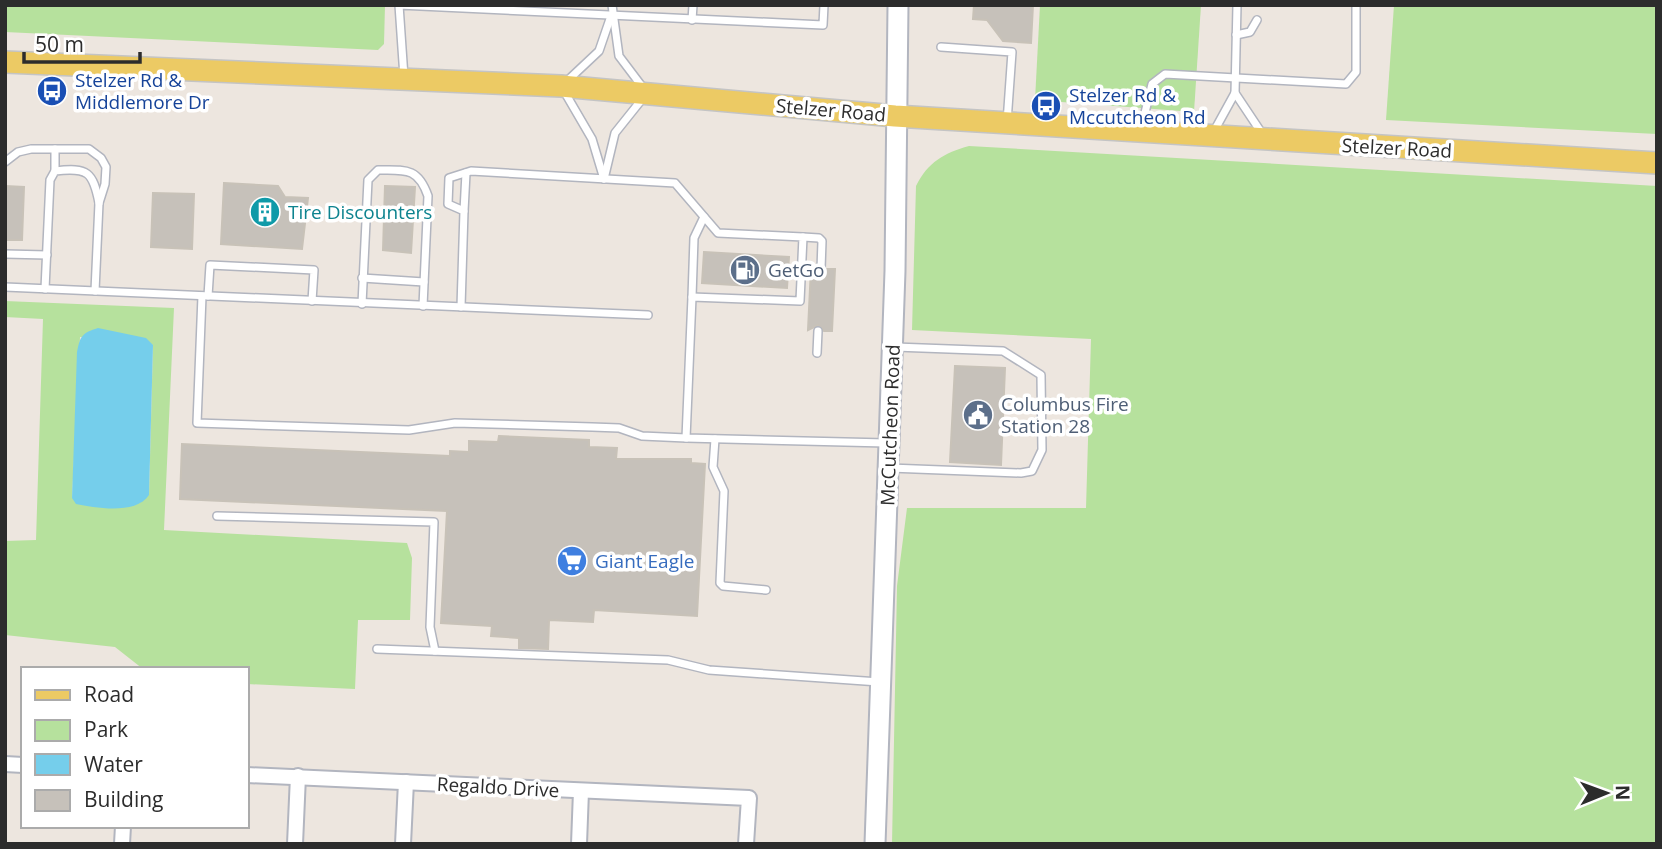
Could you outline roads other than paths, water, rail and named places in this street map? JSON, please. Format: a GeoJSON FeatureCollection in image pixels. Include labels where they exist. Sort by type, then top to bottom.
{"type":"FeatureCollection","features":[{"type":"Feature","properties":{"kind":"main road","name":"McCutcheon Road"},"geometry":{"type":"LineString","coordinates":[[875,844],[893,346],[898,5]]}},
{"type":"Feature","properties":{"kind":"main road","name":"Stelzer Road"},"geometry":{"type":"LineString","coordinates":[[5,62],[561,86],[895,116],[1657,163]]}},
{"type":"Feature","properties":{"kind":"street","name":"Regaldo Drive"},"geometry":{"type":"LineString","coordinates":[[248,775],[749,798],[746,844]]}},
{"type":"Feature","properties":{"kind":"street"},"geometry":{"type":"LineString","coordinates":[[295,844],[298,776]]}},
{"type":"Feature","properties":{"kind":"street"},"geometry":{"type":"LineString","coordinates":[[403,844],[406,782]]}},
{"type":"Feature","properties":{"kind":"street"},"geometry":{"type":"LineString","coordinates":[[579,844],[581,791]]}},
{"type":"Feature","properties":{"kind":"lane"},"geometry":{"type":"LineString","coordinates":[[404,78],[398,5],[823,25],[824,5]]}},
{"type":"Feature","properties":{"kind":"lane"},"geometry":{"type":"LineString","coordinates":[[604,179],[615,133],[647,93],[619,56],[612,5]]}},
{"type":"Feature","properties":{"kind":"lane"},"geometry":{"type":"LineString","coordinates":[[692,20],[693,5]]}},
{"type":"Feature","properties":{"kind":"lane"},"geometry":{"type":"LineString","coordinates":[[1211,137],[1235,93],[1237,5]]}},
{"type":"Feature","properties":{"kind":"lane"},"geometry":{"type":"LineString","coordinates":[[1141,133],[1152,84],[1165,74],[1346,84],[1356,72],[1356,5]]}},
{"type":"Feature","properties":{"kind":"lane"},"geometry":{"type":"LineString","coordinates":[[604,179],[592,139],[561,86],[599,51],[612,16]]}},
{"type":"Feature","properties":{"kind":"lane"},"geometry":{"type":"LineString","coordinates":[[1236,35],[1250,32],[1257,20]]}},
{"type":"Feature","properties":{"kind":"lane"},"geometry":{"type":"LineString","coordinates":[[941,47],[1012,52],[1007,123]]}},
{"type":"Feature","properties":{"kind":"lane"},"geometry":{"type":"LineString","coordinates":[[1235,93],[1267,141]]}},
{"type":"Feature","properties":{"kind":"lane"},"geometry":{"type":"LineString","coordinates":[[5,162],[18,152],[31,149],[89,149],[101,158],[106,167],[105,184],[99,204]]}},
{"type":"Feature","properties":{"kind":"lane"},"geometry":{"type":"LineString","coordinates":[[46,289],[50,180],[55,171],[55,149]]}},
{"type":"Feature","properties":{"kind":"lane"},"geometry":{"type":"LineString","coordinates":[[362,304],[368,180],[378,170],[393,170],[412,171],[423,182],[428,196],[423,306]]}},
{"type":"Feature","properties":{"kind":"lane"},"geometry":{"type":"LineString","coordinates":[[55,171],[86,172],[94,178],[99,204],[95,291]]}},
{"type":"Feature","properties":{"kind":"lane"},"geometry":{"type":"LineString","coordinates":[[461,307],[466,173]]}},
{"type":"Feature","properties":{"kind":"lane"},"geometry":{"type":"LineString","coordinates":[[464,211],[448,204],[449,178],[466,173],[675,183],[718,233],[819,237],[822,241],[821,269]]}},
{"type":"Feature","properties":{"kind":"lane"},"geometry":{"type":"LineString","coordinates":[[686,438],[694,237],[704,217]]}},
{"type":"Feature","properties":{"kind":"lane"},"geometry":{"type":"LineString","coordinates":[[692,297],[800,301],[803,237]]}},
{"type":"Feature","properties":{"kind":"lane"},"geometry":{"type":"LineString","coordinates":[[5,254],[47,255]]}},
{"type":"Feature","properties":{"kind":"lane"},"geometry":{"type":"LineString","coordinates":[[312,301],[314,270],[210,265],[205,296],[197,423],[409,430],[455,423],[606,428],[642,436],[890,443]]}},
{"type":"Feature","properties":{"kind":"lane"},"geometry":{"type":"LineString","coordinates":[[362,278],[424,282]]}},
{"type":"Feature","properties":{"kind":"lane"},"geometry":{"type":"LineString","coordinates":[[5,287],[648,315]]}},
{"type":"Feature","properties":{"kind":"lane"},"geometry":{"type":"LineString","coordinates":[[817,353],[818,331]]}},
{"type":"Feature","properties":{"kind":"lane"},"geometry":{"type":"LineString","coordinates":[[889,468],[1021,473],[1032,471],[1042,450],[1041,375],[1022,360],[1003,351],[893,346]]}},
{"type":"Feature","properties":{"kind":"lane"},"geometry":{"type":"LineString","coordinates":[[715,439],[713,467],[724,491],[720,583],[723,586],[766,590]]}},
{"type":"Feature","properties":{"kind":"lane"},"geometry":{"type":"LineString","coordinates":[[217,516],[434,522],[430,627],[435,651]]}},
{"type":"Feature","properties":{"kind":"lane"},"geometry":{"type":"LineString","coordinates":[[377,649],[668,660],[709,670],[881,682]]}},
{"type":"Feature","properties":{"kind":"water"},"geometry":{"type":"Polygon","coordinates":[[[98,328],[146,338],[153,345],[149,495],[143,501],[125,508],[84,506],[76,504],[72,498],[77,352],[83,336],[98,328]]]}},
{"type":"Feature","properties":{"kind":"place","name":"Stelzer Rd & Middlemore Dr"},"geometry":{"type":"Point","coordinates":[52,91]}},
{"type":"Feature","properties":{"kind":"place","name":"Stelzer Rd & Mccutcheon Rd"},"geometry":{"type":"Point","coordinates":[1046,106]}},
{"type":"Feature","properties":{"kind":"place","name":"Tire Discounters"},"geometry":{"type":"Point","coordinates":[265,212]}},
{"type":"Feature","properties":{"kind":"place","name":"GetGo"},"geometry":{"type":"Point","coordinates":[745,270]}},
{"type":"Feature","properties":{"kind":"place","name":"Columbus Fire Station 28"},"geometry":{"type":"Point","coordinates":[978,415]}},
{"type":"Feature","properties":{"kind":"place","name":"Giant Eagle"},"geometry":{"type":"Point","coordinates":[572,561]}}]}
